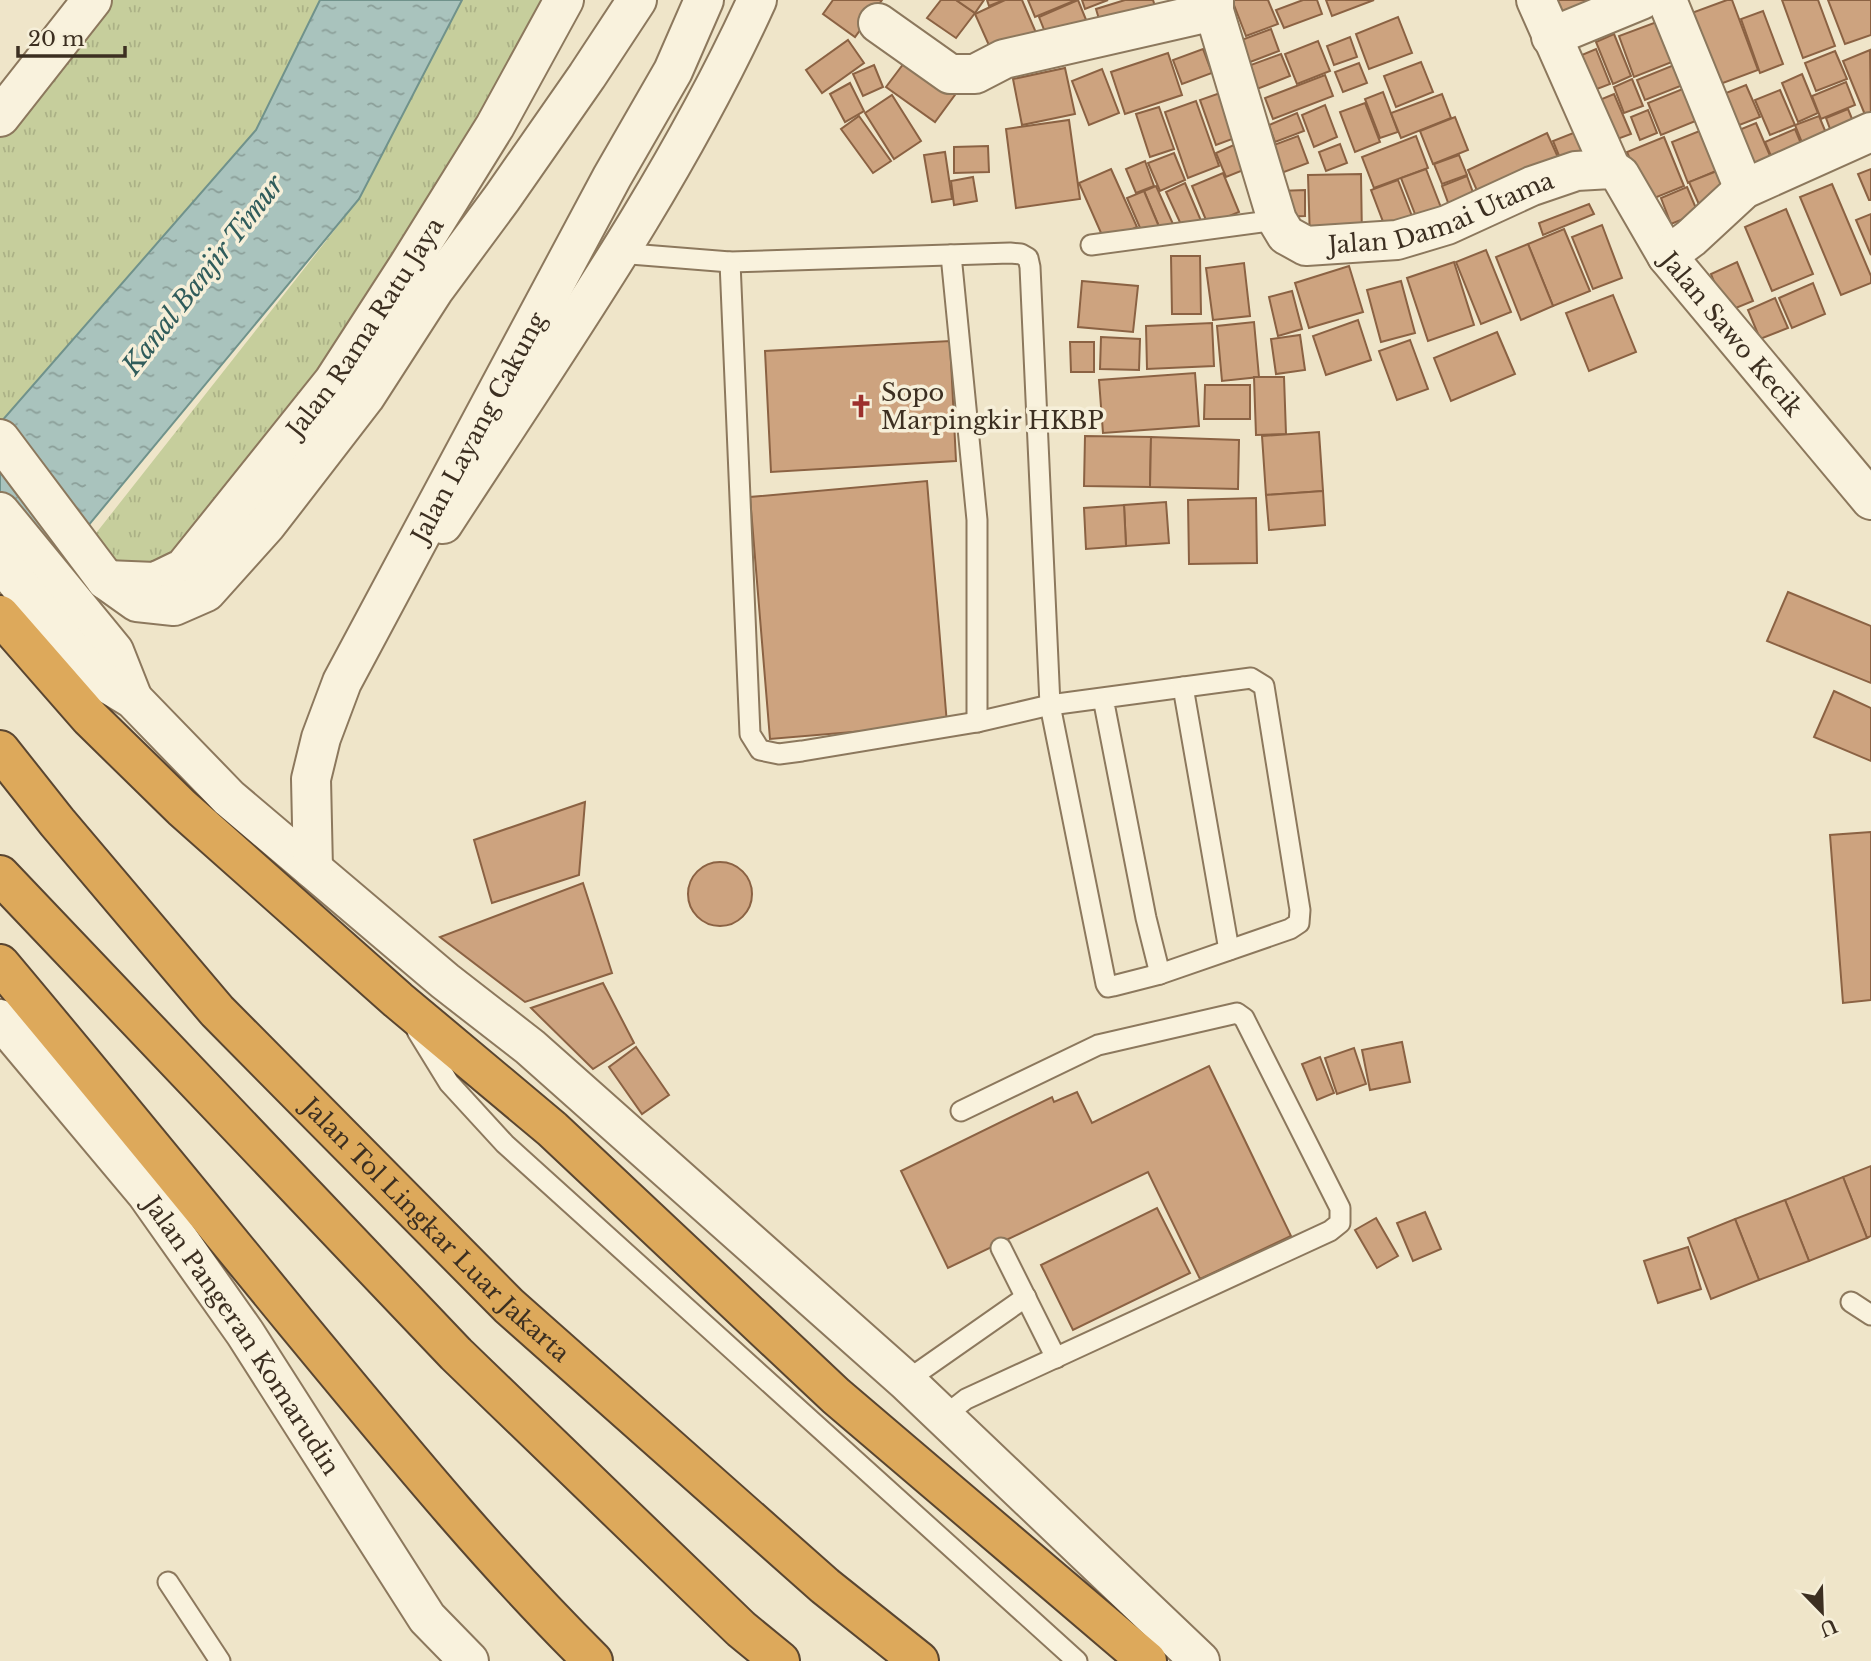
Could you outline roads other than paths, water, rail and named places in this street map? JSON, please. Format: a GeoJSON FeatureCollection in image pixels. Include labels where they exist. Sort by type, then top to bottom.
{"type":"FeatureCollection","features":[{"type":"Feature","properties":{"kind":"highway"},"geometry":{"type":"LineString","coordinates":[[0,615],[90,718],[182,808],[398,1000],[552,1129],[836,1396],[1147,1661]]}},
{"type":"Feature","properties":{"kind":"highway","name":"Jalan Tol Lingkar Luar Jakarta"},"geometry":{"type":"LineString","coordinates":[[0,750],[216,1011],[509,1306],[825,1586],[919,1661]]}},
{"type":"Feature","properties":{"kind":"highway"},"geometry":{"type":"LineString","coordinates":[[4,879],[456,1354],[741,1629],[780,1661]]}},
{"type":"Feature","properties":{"kind":"highway"},"geometry":{"type":"LineString","coordinates":[[0,964],[434,1490],[500,1566],[593,1661]]}},
{"type":"Feature","properties":{"kind":"street"},"geometry":{"type":"LineString","coordinates":[[0,117],[92,0]]}},
{"type":"Feature","properties":{"kind":"street","name":"Jalan Rama Ratu Jaya"},"geometry":{"type":"LineString","coordinates":[[106,580],[155,582],[184,568],[333,382],[495,126],[564,0]]}},
{"type":"Feature","properties":{"kind":"street"},"geometry":{"type":"LineString","coordinates":[[0,439],[106,580],[137,602],[174,606],[206,592],[267,524],[365,397],[434,289],[502,198],[637,0]]}},
{"type":"Feature","properties":{"kind":"street","name":"Jalan Layang Cakung"},"geometry":{"type":"LineString","coordinates":[[313,869],[311,779],[321,738],[342,682],[612,177],[673,71],[704,0]]}},
{"type":"Feature","properties":{"kind":"street"},"geometry":{"type":"LineString","coordinates":[[342,682],[618,253],[686,137],[757,0]]}},
{"type":"Feature","properties":{"kind":"street"},"geometry":{"type":"LineString","coordinates":[[1536,0],[1611,169],[1620,175],[1667,256]]}},
{"type":"Feature","properties":{"kind":"street"},"geometry":{"type":"LineString","coordinates":[[1552,37],[1641,0]]}},
{"type":"Feature","properties":{"kind":"street"},"geometry":{"type":"LineString","coordinates":[[1667,0],[1744,189]]}},
{"type":"Feature","properties":{"kind":"street"},"geometry":{"type":"LineString","coordinates":[[878,23],[950,74],[975,75],[1004,60],[1214,5]]}},
{"type":"Feature","properties":{"kind":"street","name":"Jalan Damai Utama"},"geometry":{"type":"LineString","coordinates":[[1214,5],[1277,220],[1286,235],[1306,246],[1397,240],[1447,225],[1532,186],[1585,170],[1611,169]]}},
{"type":"Feature","properties":{"kind":"street","name":"Jalan Sawo Kecik"},"geometry":{"type":"LineString","coordinates":[[1871,132],[1744,189],[1667,256],[1871,500]]}},
{"type":"Feature","properties":{"kind":"street"},"geometry":{"type":"LineString","coordinates":[[0,512],[82,638]]}},
{"type":"Feature","properties":{"kind":"street"},"geometry":{"type":"LineString","coordinates":[[0,561],[82,638],[114,651],[133,699],[223,791],[445,981],[530,1047],[906,1381],[1200,1661]]}},
{"type":"Feature","properties":{"kind":"street","name":"Jalan Pangeran Komarudin"},"geometry":{"type":"LineString","coordinates":[[3,1024],[146,1193],[245,1333],[427,1618],[470,1661]]}},
{"type":"Feature","properties":{"kind":"lane"},"geometry":{"type":"LineString","coordinates":[[1091,245],[1277,220]]}},
{"type":"Feature","properties":{"kind":"lane"},"geometry":{"type":"LineString","coordinates":[[618,253],[730,262],[1021,254],[1028,258],[1051,705],[1106,984],[1108,987],[1160,974],[1290,929],[1298,923],[1300,910],[1264,686],[1251,678],[1051,705],[977,722],[779,754],[760,750],[750,734],[730,262]]}},
{"type":"Feature","properties":{"kind":"lane"},"geometry":{"type":"LineString","coordinates":[[951,255],[977,520],[977,722]]}},
{"type":"Feature","properties":{"kind":"lane"},"geometry":{"type":"LineString","coordinates":[[1183,687],[1229,950]]}},
{"type":"Feature","properties":{"kind":"lane"},"geometry":{"type":"LineString","coordinates":[[1103,698],[1146,918],[1160,974]]}},
{"type":"Feature","properties":{"kind":"lane"},"geometry":{"type":"LineString","coordinates":[[398,1000],[449,1083],[505,1144],[1077,1661]]}},
{"type":"Feature","properties":{"kind":"lane"},"geometry":{"type":"LineString","coordinates":[[943,1417],[966,1399],[1330,1231],[1340,1223],[1340,1208],[1244,1018],[1237,1013],[1098,1045],[961,1111]]}},
{"type":"Feature","properties":{"kind":"lane"},"geometry":{"type":"LineString","coordinates":[[1001,1248],[1056,1358]]}},
{"type":"Feature","properties":{"kind":"lane"},"geometry":{"type":"LineString","coordinates":[[906,1381],[1026,1297]]}},
{"type":"Feature","properties":{"kind":"lane"},"geometry":{"type":"LineString","coordinates":[[1850,1303],[1871,1315]]}},
{"type":"Feature","properties":{"kind":"lane"},"geometry":{"type":"LineString","coordinates":[[168,1582],[220,1661]]}},
{"type":"Feature","properties":{"kind":"water","name":"Kanal Banjir Timur"},"geometry":{"type":"Polygon","coordinates":[[[320,0],[462,0],[359,199],[0,632],[0,423],[256,130],[320,0]]]}},
{"type":"Feature","properties":{"kind":"place","name":"Sopo Marpingkir HKBP"},"geometry":{"type":"Point","coordinates":[861,406]}}]}
